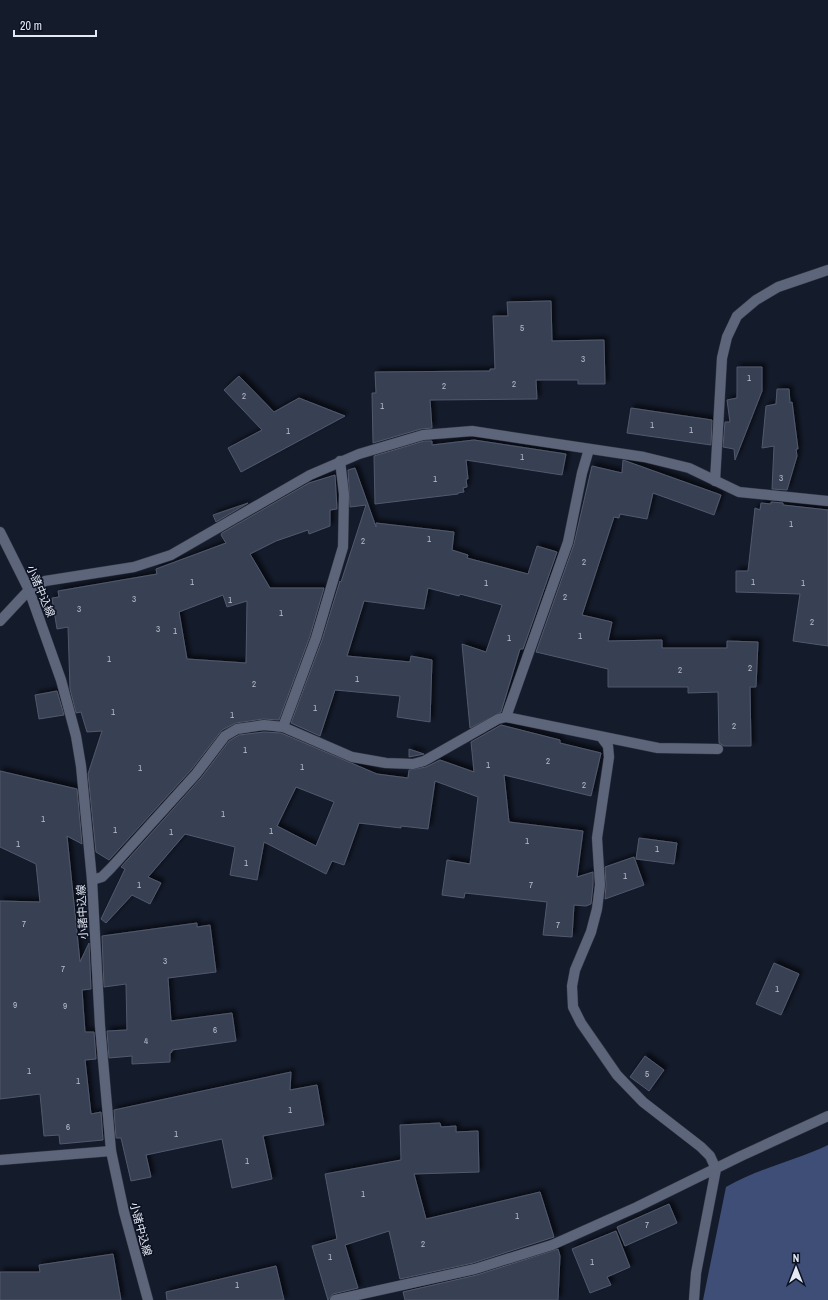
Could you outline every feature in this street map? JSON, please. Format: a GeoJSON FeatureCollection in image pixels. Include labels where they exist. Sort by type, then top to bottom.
{"type":"FeatureCollection","features":[{"type":"Feature","properties":{"kind":"street"},"geometry":{"type":"LineString","coordinates":[[716,481],[722,358],[726,337],[737,316],[756,300],[778,287],[828,270]]}},
{"type":"Feature","properties":{"kind":"street"},"geometry":{"type":"LineString","coordinates":[[0,622],[29,590],[45,581],[134,567],[171,555],[310,475],[340,461],[423,435],[472,431],[644,457],[689,468],[739,492],[828,501]]}},
{"type":"Feature","properties":{"kind":"street"},"geometry":{"type":"LineString","coordinates":[[506,717],[568,542],[582,473],[589,449]]}},
{"type":"Feature","properties":{"kind":"street"},"geometry":{"type":"LineString","coordinates":[[283,727],[316,638],[343,547],[344,494],[340,461]]}},
{"type":"Feature","properties":{"kind":"street","name":"小諸中込線"},"geometry":{"type":"LineString","coordinates":[[0,532],[29,590],[61,680],[76,736],[81,766],[92,880],[100,1026],[111,1151],[124,1212],[148,1300]]}},
{"type":"Feature","properties":{"kind":"street"},"geometry":{"type":"LineString","coordinates":[[92,880],[102,877],[111,868],[196,774],[225,736],[236,729],[264,725],[283,727],[352,757],[386,763],[413,764],[424,761],[498,719],[506,717],[602,738],[658,748],[718,749]]}},
{"type":"Feature","properties":{"kind":"street"},"geometry":{"type":"LineString","coordinates":[[602,738],[608,746],[609,757],[597,838],[600,885],[597,909],[591,932],[575,970],[572,986],[573,1006],[581,1023],[616,1075],[643,1102],[701,1147],[710,1156],[716,1169],[696,1273],[694,1300]]}},
{"type":"Feature","properties":{"kind":"street"},"geometry":{"type":"LineString","coordinates":[[335,1300],[475,1269],[552,1245],[637,1207],[828,1116]]}},
{"type":"Feature","properties":{"kind":"street"},"geometry":{"type":"LineString","coordinates":[[0,1160],[111,1151]]}},
{"type":"Feature","properties":{"kind":"water"},"geometry":{"type":"Polygon","coordinates":[[[828,1145],[828,1300],[703,1300],[726,1187],[738,1180],[828,1145]]]}},
{"type":"Feature","properties":{"kind":"building"},"geometry":{"type":"Polygon","coordinates":[[[551,301],[552,341],[604,340],[605,384],[578,384],[578,380],[536,380],[537,399],[430,400],[432,428],[421,429],[373,443],[372,393],[376,393],[375,372],[490,371],[490,369],[495,369],[493,316],[508,316],[507,302],[551,301]]]}},
{"type":"Feature","properties":{"kind":"building"},"geometry":{"type":"Polygon","coordinates":[[[737,367],[762,367],[762,391],[735,460],[734,449],[723,447],[725,422],[730,422],[727,400],[737,398],[737,367]]]}},
{"type":"Feature","properties":{"kind":"building"},"geometry":{"type":"Polygon","coordinates":[[[239,376],[274,412],[299,398],[345,416],[241,472],[228,448],[262,430],[224,390],[239,376]]]}},
{"type":"Feature","properties":{"kind":"building"},"geometry":{"type":"Polygon","coordinates":[[[777,389],[789,389],[798,449],[796,449],[797,456],[787,490],[772,489],[774,446],[762,448],[766,406],[776,404],[777,389]]]}},
{"type":"Feature","properties":{"kind":"building"},"geometry":{"type":"Polygon","coordinates":[[[631,408],[712,420],[711,445],[627,433],[631,408]]]}},
{"type":"Feature","properties":{"kind":"building"},"geometry":{"type":"Polygon","coordinates":[[[474,440],[566,454],[562,475],[466,460],[468,479],[466,479],[467,487],[463,488],[464,492],[375,504],[374,456],[424,441],[432,441],[432,445],[474,440]]]}},
{"type":"Feature","properties":{"kind":"building"},"geometry":{"type":"Polygon","coordinates":[[[623,460],[721,495],[714,515],[653,493],[647,519],[620,514],[619,518],[614,517],[582,615],[612,622],[608,641],[662,640],[662,648],[727,648],[727,641],[758,642],[756,687],[750,687],[751,746],[724,746],[719,743],[718,692],[688,693],[688,687],[608,687],[608,669],[536,652],[574,544],[592,466],[622,473],[623,460]]]}},
{"type":"Feature","properties":{"kind":"building"},"geometry":{"type":"Polygon","coordinates":[[[355,468],[376,527],[376,523],[454,532],[452,550],[468,555],[467,558],[528,574],[537,546],[557,552],[523,649],[520,649],[501,712],[470,728],[462,644],[486,652],[502,605],[460,594],[459,596],[428,588],[424,609],[364,601],[347,656],[410,662],[411,656],[432,660],[430,722],[397,717],[400,696],[335,690],[320,736],[291,723],[322,640],[366,505],[350,507],[348,470],[355,468]]]}},
{"type":"Feature","properties":{"kind":"building"},"geometry":{"type":"Polygon","coordinates":[[[335,475],[337,509],[330,510],[330,526],[309,534],[308,530],[276,541],[250,554],[270,588],[324,588],[310,636],[279,720],[263,719],[236,723],[222,730],[191,770],[109,860],[96,852],[88,774],[102,731],[87,732],[81,712],[76,713],[70,689],[68,627],[57,629],[52,598],[59,597],[58,591],[157,574],[156,569],[226,543],[221,535],[222,533],[309,483],[335,475]],[[223,595],[179,612],[187,659],[246,663],[247,601],[227,607],[223,595]]]}},
{"type":"Feature","properties":{"kind":"building"},"geometry":{"type":"Polygon","coordinates":[[[771,502],[783,503],[783,505],[828,510],[828,646],[793,641],[800,594],[736,592],[736,571],[748,571],[755,508],[760,510],[761,503],[771,504],[771,502]]]}},
{"type":"Feature","properties":{"kind":"building"},"geometry":{"type":"Polygon","coordinates":[[[248,503],[216,522],[213,515],[248,503]]]}},
{"type":"Feature","properties":{"kind":"building"},"geometry":{"type":"Polygon","coordinates":[[[57,691],[64,715],[39,719],[35,695],[57,691]]]}},
{"type":"Feature","properties":{"kind":"building"},"geometry":{"type":"Polygon","coordinates":[[[501,725],[560,740],[560,743],[601,753],[591,796],[504,775],[509,822],[583,831],[577,877],[593,872],[593,885],[591,904],[586,906],[574,905],[572,937],[543,935],[547,902],[465,893],[464,898],[442,895],[447,860],[470,864],[478,797],[435,781],[428,829],[401,826],[401,828],[359,823],[344,865],[332,861],[326,874],[264,842],[257,880],[230,875],[235,847],[185,834],[148,877],[161,883],[150,904],[132,895],[106,923],[101,919],[125,869],[121,867],[201,778],[229,741],[239,735],[264,732],[281,733],[377,774],[408,778],[409,770],[426,767],[440,760],[474,772],[471,742],[501,725]],[[296,787],[277,826],[316,846],[334,802],[296,787]]]}},
{"type":"Feature","properties":{"kind":"building"},"geometry":{"type":"Polygon","coordinates":[[[409,749],[424,754],[409,757],[409,749]]]}},
{"type":"Feature","properties":{"kind":"building"},"geometry":{"type":"Polygon","coordinates":[[[0,771],[77,789],[82,844],[67,836],[80,962],[89,943],[91,989],[82,990],[85,1032],[94,1032],[96,1059],[85,1060],[91,1114],[101,1112],[103,1140],[60,1144],[59,1135],[44,1136],[40,1094],[0,1099],[0,901],[40,902],[36,864],[0,847],[0,771]]]}},
{"type":"Feature","properties":{"kind":"building"},"geometry":{"type":"Polygon","coordinates":[[[639,838],[677,843],[674,864],[636,859],[639,838]]]}},
{"type":"Feature","properties":{"kind":"building"},"geometry":{"type":"Polygon","coordinates":[[[634,857],[644,885],[605,899],[605,867],[634,857]]]}},
{"type":"Feature","properties":{"kind":"building"},"geometry":{"type":"Polygon","coordinates":[[[197,923],[197,927],[210,925],[216,972],[168,978],[171,1021],[232,1013],[236,1041],[172,1050],[170,1053],[170,1062],[132,1064],[132,1056],[109,1058],[107,1031],[127,1030],[126,984],[104,987],[102,936],[197,923]]]}},
{"type":"Feature","properties":{"kind":"building"},"geometry":{"type":"Polygon","coordinates":[[[774,963],[799,974],[781,1015],[756,1004],[774,963]]]}},
{"type":"Feature","properties":{"kind":"building"},"geometry":{"type":"Polygon","coordinates":[[[645,1056],[664,1070],[649,1091],[630,1077],[645,1056]]]}},
{"type":"Feature","properties":{"kind":"building"},"geometry":{"type":"Polygon","coordinates":[[[291,1072],[290,1090],[317,1085],[324,1125],[263,1136],[272,1179],[232,1188],[222,1139],[146,1155],[151,1177],[131,1181],[121,1138],[116,1138],[114,1110],[291,1072]]]}},
{"type":"Feature","properties":{"kind":"building"},"geometry":{"type":"Polygon","coordinates":[[[440,1123],[441,1127],[456,1126],[456,1132],[478,1131],[479,1172],[414,1174],[426,1219],[540,1192],[554,1237],[473,1263],[400,1279],[389,1231],[345,1245],[358,1288],[333,1294],[328,1300],[312,1246],[337,1239],[325,1174],[401,1160],[400,1125],[440,1123]]]}},
{"type":"Feature","properties":{"kind":"building"},"geometry":{"type":"Polygon","coordinates":[[[669,1204],[677,1223],[625,1246],[617,1227],[669,1204]]]}},
{"type":"Feature","properties":{"kind":"building"},"geometry":{"type":"Polygon","coordinates":[[[616,1231],[630,1267],[607,1277],[611,1285],[590,1293],[572,1249],[616,1231]]]}},
{"type":"Feature","properties":{"kind":"building"},"geometry":{"type":"Polygon","coordinates":[[[558,1249],[560,1256],[558,1300],[405,1300],[403,1292],[477,1275],[558,1249]]]}},
{"type":"Feature","properties":{"kind":"building"},"geometry":{"type":"Polygon","coordinates":[[[113,1254],[121,1300],[0,1300],[0,1272],[40,1272],[39,1265],[113,1254]]]}},
{"type":"Feature","properties":{"kind":"building"},"geometry":{"type":"Polygon","coordinates":[[[276,1266],[284,1300],[167,1300],[166,1292],[276,1266]]]}}]}
